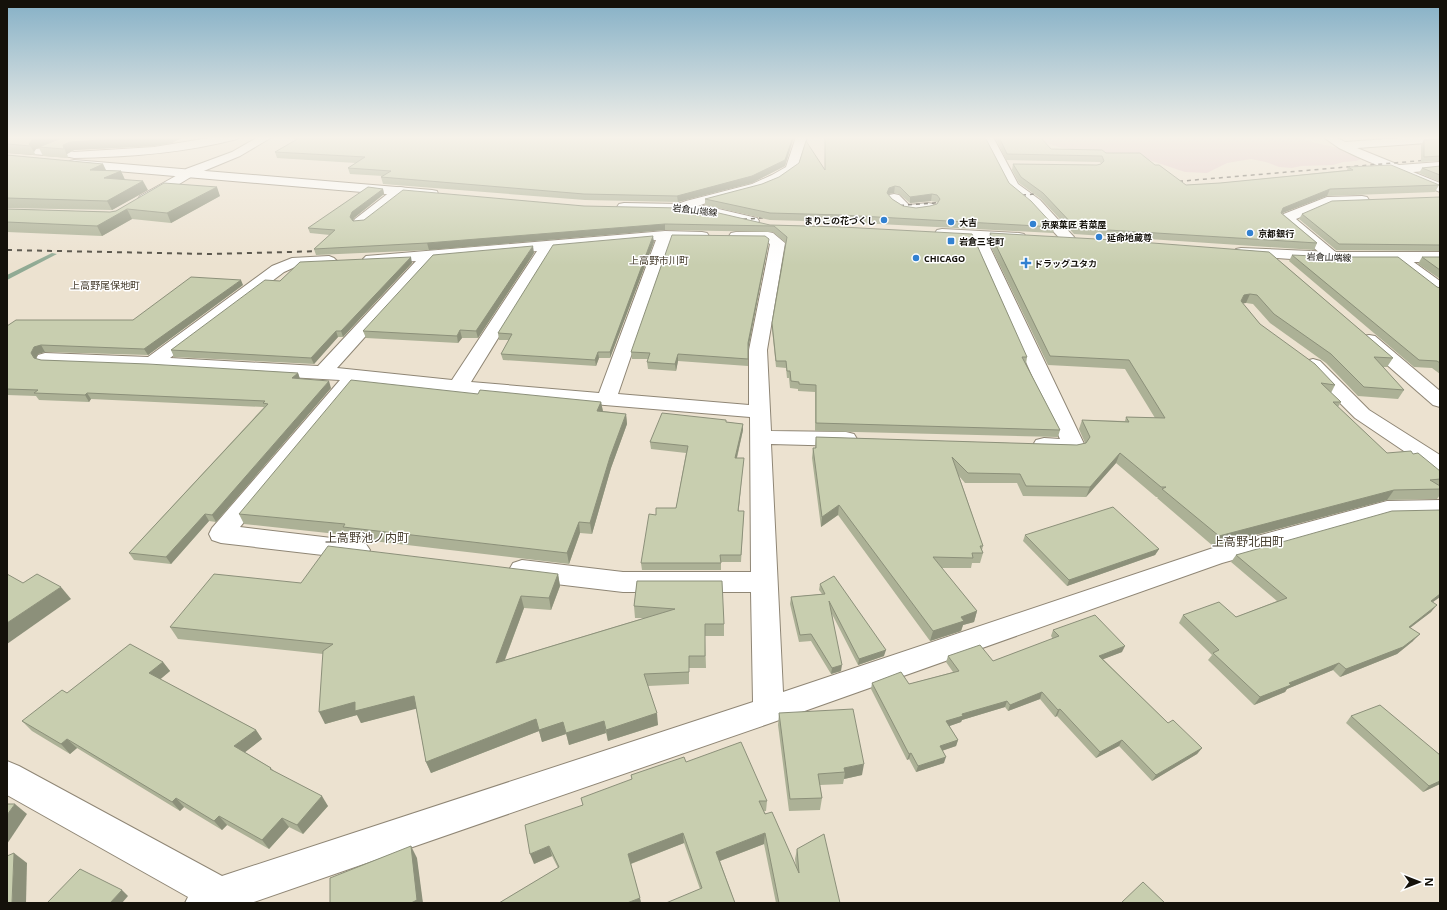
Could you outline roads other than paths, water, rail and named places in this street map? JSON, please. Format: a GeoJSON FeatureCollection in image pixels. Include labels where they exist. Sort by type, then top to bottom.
{"type":"FeatureCollection","features":[{"type":"Feature","properties":{"kind":"street"},"geometry":{"type":"LineString","coordinates":[[135,205],[178,179]]}},
{"type":"Feature","properties":{"kind":"street"},"geometry":{"type":"LineString","coordinates":[[273,179],[446,195]]}},
{"type":"Feature","properties":{"kind":"street"},"geometry":{"type":"LineString","coordinates":[[680,208],[698,200],[737,193],[772,179]]}},
{"type":"Feature","properties":{"kind":"street"},"geometry":{"type":"LineString","coordinates":[[1009,179],[1013,186],[1035,203],[1076,240],[1046,239]]}},
{"type":"Feature","properties":{"kind":"street"},"geometry":{"type":"LineString","coordinates":[[1413,179],[1437,194]]}},
{"type":"Feature","properties":{"kind":"street"},"geometry":{"type":"LineString","coordinates":[[360,222],[400,191]]}},
{"type":"Feature","properties":{"kind":"street"},"geometry":{"type":"LineString","coordinates":[[894,198],[906,209],[931,206]]}},
{"type":"Feature","properties":{"kind":"street"},"geometry":{"type":"LineString","coordinates":[[1333,257],[1286,218],[1328,201],[1372,200]]}},
{"type":"Feature","properties":{"kind":"street","name":"岩倉山端線"},"geometry":{"type":"LineString","coordinates":[[609,207],[680,208],[710,211],[772,229]]}},
{"type":"Feature","properties":{"kind":"street"},"geometry":{"type":"LineString","coordinates":[[152,363],[278,269],[292,263],[428,256],[548,245],[772,229],[778,243],[758,350],[768,710]]}},
{"type":"Feature","properties":{"kind":"street"},"geometry":{"type":"LineString","coordinates":[[932,232],[1031,238]]}},
{"type":"Feature","properties":{"kind":"street"},"geometry":{"type":"LineString","coordinates":[[977,235],[1074,446],[1027,444]]}},
{"type":"Feature","properties":{"kind":"street"},"geometry":{"type":"LineString","coordinates":[[606,400],[665,236]]}},
{"type":"Feature","properties":{"kind":"street"},"geometry":{"type":"LineString","coordinates":[[458,387],[548,245]]}},
{"type":"Feature","properties":{"kind":"street","name":"岩倉山端線"},"geometry":{"type":"LineString","coordinates":[[1224,251],[1333,257],[1440,258]]}},
{"type":"Feature","properties":{"kind":"street"},"geometry":{"type":"LineString","coordinates":[[1269,254],[1287,270]]}},
{"type":"Feature","properties":{"kind":"street"},"geometry":{"type":"LineString","coordinates":[[323,372],[428,256]]}},
{"type":"Feature","properties":{"kind":"street"},"geometry":{"type":"LineString","coordinates":[[1399,258],[1440,289]]}},
{"type":"Feature","properties":{"kind":"street"},"geometry":{"type":"LineString","coordinates":[[1358,330],[1440,401]]}},
{"type":"Feature","properties":{"kind":"street"},"geometry":{"type":"LineString","coordinates":[[1300,355],[1318,368],[1362,414],[1440,465]]}},
{"type":"Feature","properties":{"kind":"street"},"geometry":{"type":"LineString","coordinates":[[45,359],[323,372],[458,387],[760,412]]}},
{"type":"Feature","properties":{"kind":"street"},"geometry":{"type":"LineString","coordinates":[[354,375],[221,534],[378,553]]}},
{"type":"Feature","properties":{"kind":"street"},"geometry":{"type":"LineString","coordinates":[[761,436],[862,440]]}},
{"type":"Feature","properties":{"kind":"street"},"geometry":{"type":"LineString","coordinates":[[7,777],[212,899],[1216,556],[1387,509],[1440,508]]}},
{"type":"Feature","properties":{"kind":"street"},"geometry":{"type":"LineString","coordinates":[[497,567],[623,582],[765,582]]}},
{"type":"Feature","properties":{"kind":"waterway"},"geometry":{"type":"LineString","coordinates":[[7,278],[54,254]]}},
{"type":"Feature","properties":{"kind":"railway"},"geometry":{"type":"LineString","coordinates":[[1171,182],[1201,179]]}},
{"type":"Feature","properties":{"kind":"railway"},"geometry":{"type":"LineString","coordinates":[[1014,196],[1045,193]]}},
{"type":"Feature","properties":{"kind":"railway"},"geometry":{"type":"LineString","coordinates":[[892,206],[948,202]]}},
{"type":"Feature","properties":{"kind":"railway"},"geometry":{"type":"LineString","coordinates":[[735,220],[772,217]]}},
{"type":"Feature","properties":{"kind":"railway"},"geometry":{"type":"LineString","coordinates":[[7,250],[210,254],[326,251]]}},
{"type":"Feature","properties":{"kind":"place","name":"まりこの花づくし"},"geometry":{"type":"Point","coordinates":[884,220]}},
{"type":"Feature","properties":{"kind":"place","name":"大吉"},"geometry":{"type":"Point","coordinates":[951,222]}},
{"type":"Feature","properties":{"kind":"place","name":"京栗菓匠 若菜屋"},"geometry":{"type":"Point","coordinates":[1033,224]}},
{"type":"Feature","properties":{"kind":"place","name":"京都銀行"},"geometry":{"type":"Point","coordinates":[1250,233]}},
{"type":"Feature","properties":{"kind":"place","name":"延命地蔵尊"},"geometry":{"type":"Point","coordinates":[1099,237]}},
{"type":"Feature","properties":{"kind":"place","name":"岩倉三宅町"},"geometry":{"type":"Point","coordinates":[951,241]}},
{"type":"Feature","properties":{"kind":"place","name":"CHICAGO"},"geometry":{"type":"Point","coordinates":[916,258]}},
{"type":"Feature","properties":{"kind":"place","name":"ドラッグユタカ"},"geometry":{"type":"Point","coordinates":[1026,263]}},
{"type":"Feature","properties":{"kind":"district","name":"上高野市川町"},"geometry":{"type":"Point","coordinates":[659,260]}},
{"type":"Feature","properties":{"kind":"district","name":"上高野尾保地町"},"geometry":{"type":"Point","coordinates":[105,285]}},
{"type":"Feature","properties":{"kind":"district","name":"上高野池ノ内町"},"geometry":{"type":"Point","coordinates":[367,537]}},
{"type":"Feature","properties":{"kind":"district","name":"上高野北田町"},"geometry":{"type":"Point","coordinates":[1248,541]}}]}
